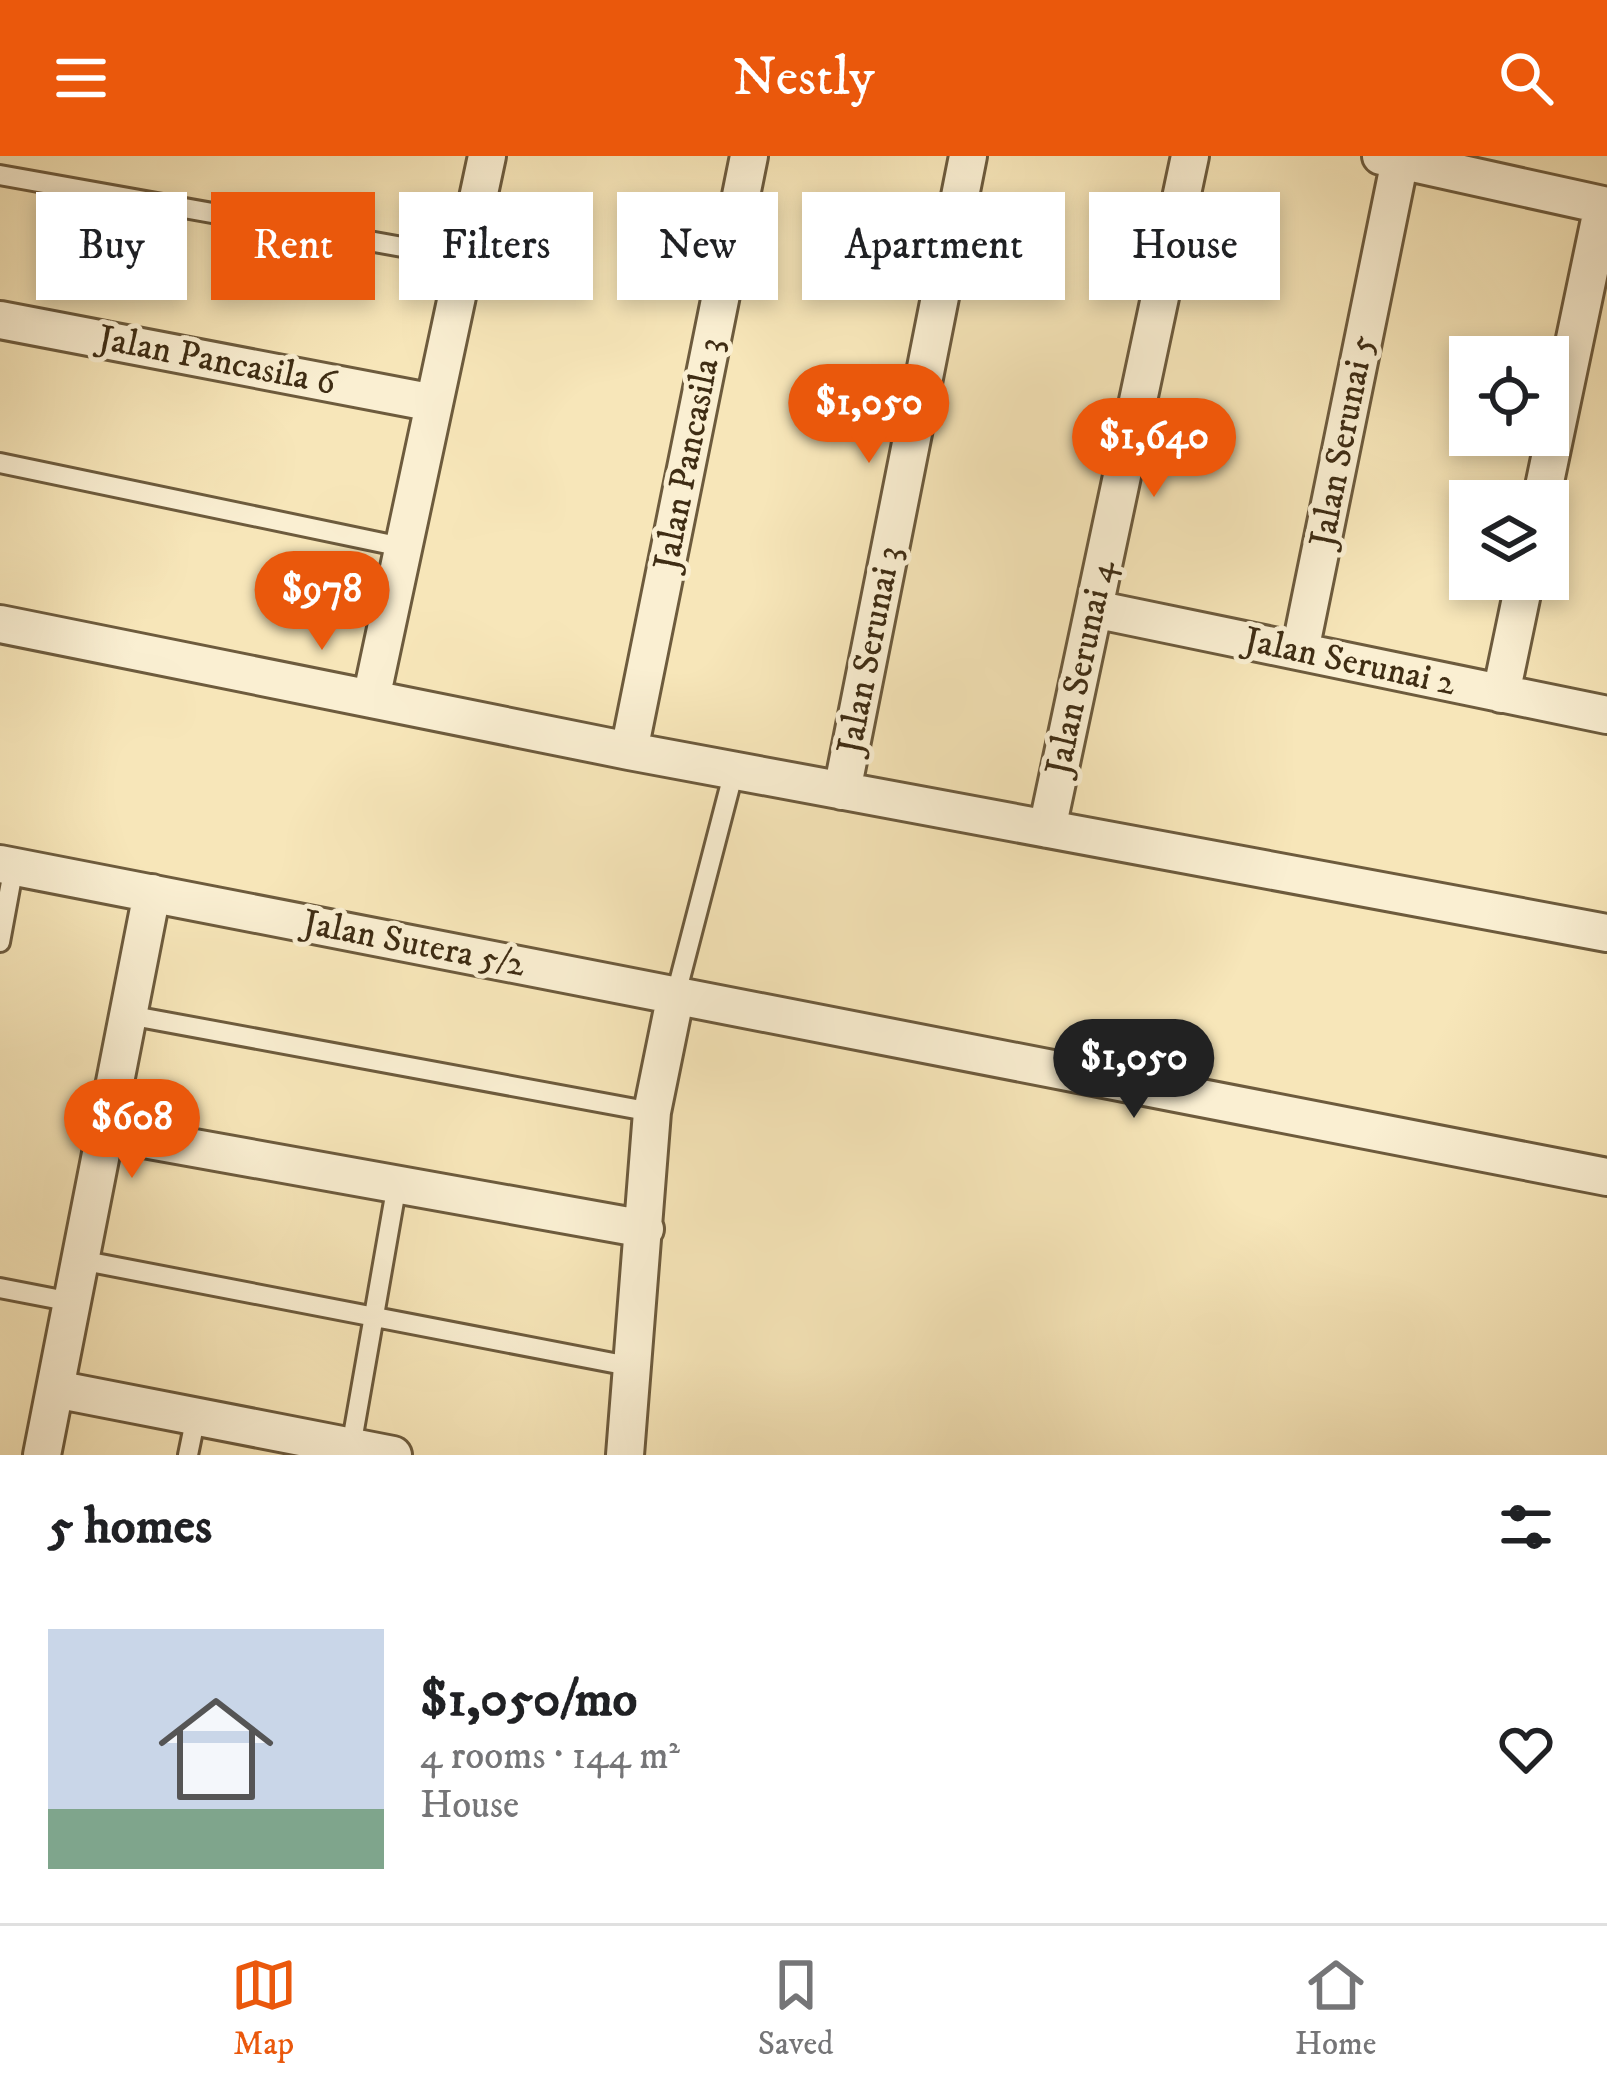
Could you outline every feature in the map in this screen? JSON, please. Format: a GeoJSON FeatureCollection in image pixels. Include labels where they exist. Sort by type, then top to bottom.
{"type":"FeatureCollection","features":[{"type":"Feature","properties":{"kind":"street"},"geometry":{"type":"LineString","coordinates":[[479,192],[487,156]]}},
{"type":"Feature","properties":{"kind":"street","name":"Jalan Pancasila 3"},"geometry":{"type":"LineString","coordinates":[[629,752],[749,156]]}},
{"type":"Feature","properties":{"kind":"street","name":"Jalan Serunai 3"},"geometry":{"type":"LineString","coordinates":[[842,791],[968,156]]}},
{"type":"Feature","properties":{"kind":"street","name":"Jalan Serunai 4"},"geometry":{"type":"LineString","coordinates":[[1047,829],[1190,156]]}},
{"type":"Feature","properties":{"kind":"street"},"geometry":{"type":"LineString","coordinates":[[1390,158],[1605,206],[1546,480]]}},
{"type":"Feature","properties":{"kind":"street","name":"Jalan Serunai 5"},"geometry":{"type":"LineString","coordinates":[[1300,652],[1390,158]]}},
{"type":"Feature","properties":{"kind":"street"},"geometry":{"type":"LineString","coordinates":[[370,699],[455,300]]}},
{"type":"Feature","properties":{"kind":"street","name":"Jalan Pancasila 6"},"geometry":{"type":"LineString","coordinates":[[0,320],[434,403]]}},
{"type":"Feature","properties":{"kind":"street"},"geometry":{"type":"LineString","coordinates":[[1501,694],[1521,600]]}},
{"type":"Feature","properties":{"kind":"street","name":"Jalan Serunai 2"},"geometry":{"type":"LineString","coordinates":[[1094,609],[1607,716]]}},
{"type":"Feature","properties":{"kind":"street"},"geometry":{"type":"LineString","coordinates":[[0,624],[629,752],[1607,934]]}},
{"type":"Feature","properties":{"kind":"street","name":"Jalan Sutera 5/2"},"geometry":{"type":"LineString","coordinates":[[7,865],[1607,1177]]}},
{"type":"Feature","properties":{"kind":"street"},"geometry":{"type":"LineString","coordinates":[[42,1455],[152,893]]}},
{"type":"Feature","properties":{"kind":"street"},"geometry":{"type":"LineString","coordinates":[[625,1455],[652,1112],[676,994]]}},
{"type":"Feature","properties":{"kind":"street"},"geometry":{"type":"LineString","coordinates":[[105,1132],[646,1229]]}},
{"type":"Feature","properties":{"kind":"street"},"geometry":{"type":"LineString","coordinates":[[55,1389],[196,1416],[303,1446],[351,1447],[393,1455]]}},
{"type":"Feature","properties":{"kind":"lane"},"geometry":{"type":"LineString","coordinates":[[0,175],[399,246]]}},
{"type":"Feature","properties":{"kind":"lane"},"geometry":{"type":"LineString","coordinates":[[0,463],[402,547]]}},
{"type":"Feature","properties":{"kind":"lane"},"geometry":{"type":"LineString","coordinates":[[676,994],[734,771]]}},
{"type":"Feature","properties":{"kind":"lane"},"geometry":{"type":"LineString","coordinates":[[0,942],[7,865]]}},
{"type":"Feature","properties":{"kind":"lane"},"geometry":{"type":"LineString","coordinates":[[128,1015],[652,1112]]}},
{"type":"Feature","properties":{"kind":"lane"},"geometry":{"type":"LineString","coordinates":[[351,1447],[397,1184]]}},
{"type":"Feature","properties":{"kind":"lane"},"geometry":{"type":"LineString","coordinates":[[80,1260],[634,1367]]}},
{"type":"Feature","properties":{"kind":"lane"},"geometry":{"type":"LineString","coordinates":[[0,1288],[72,1303]]}},
{"type":"Feature","properties":{"kind":"lane"},"geometry":{"type":"LineString","coordinates":[[188,1455],[196,1416]]}}]}
